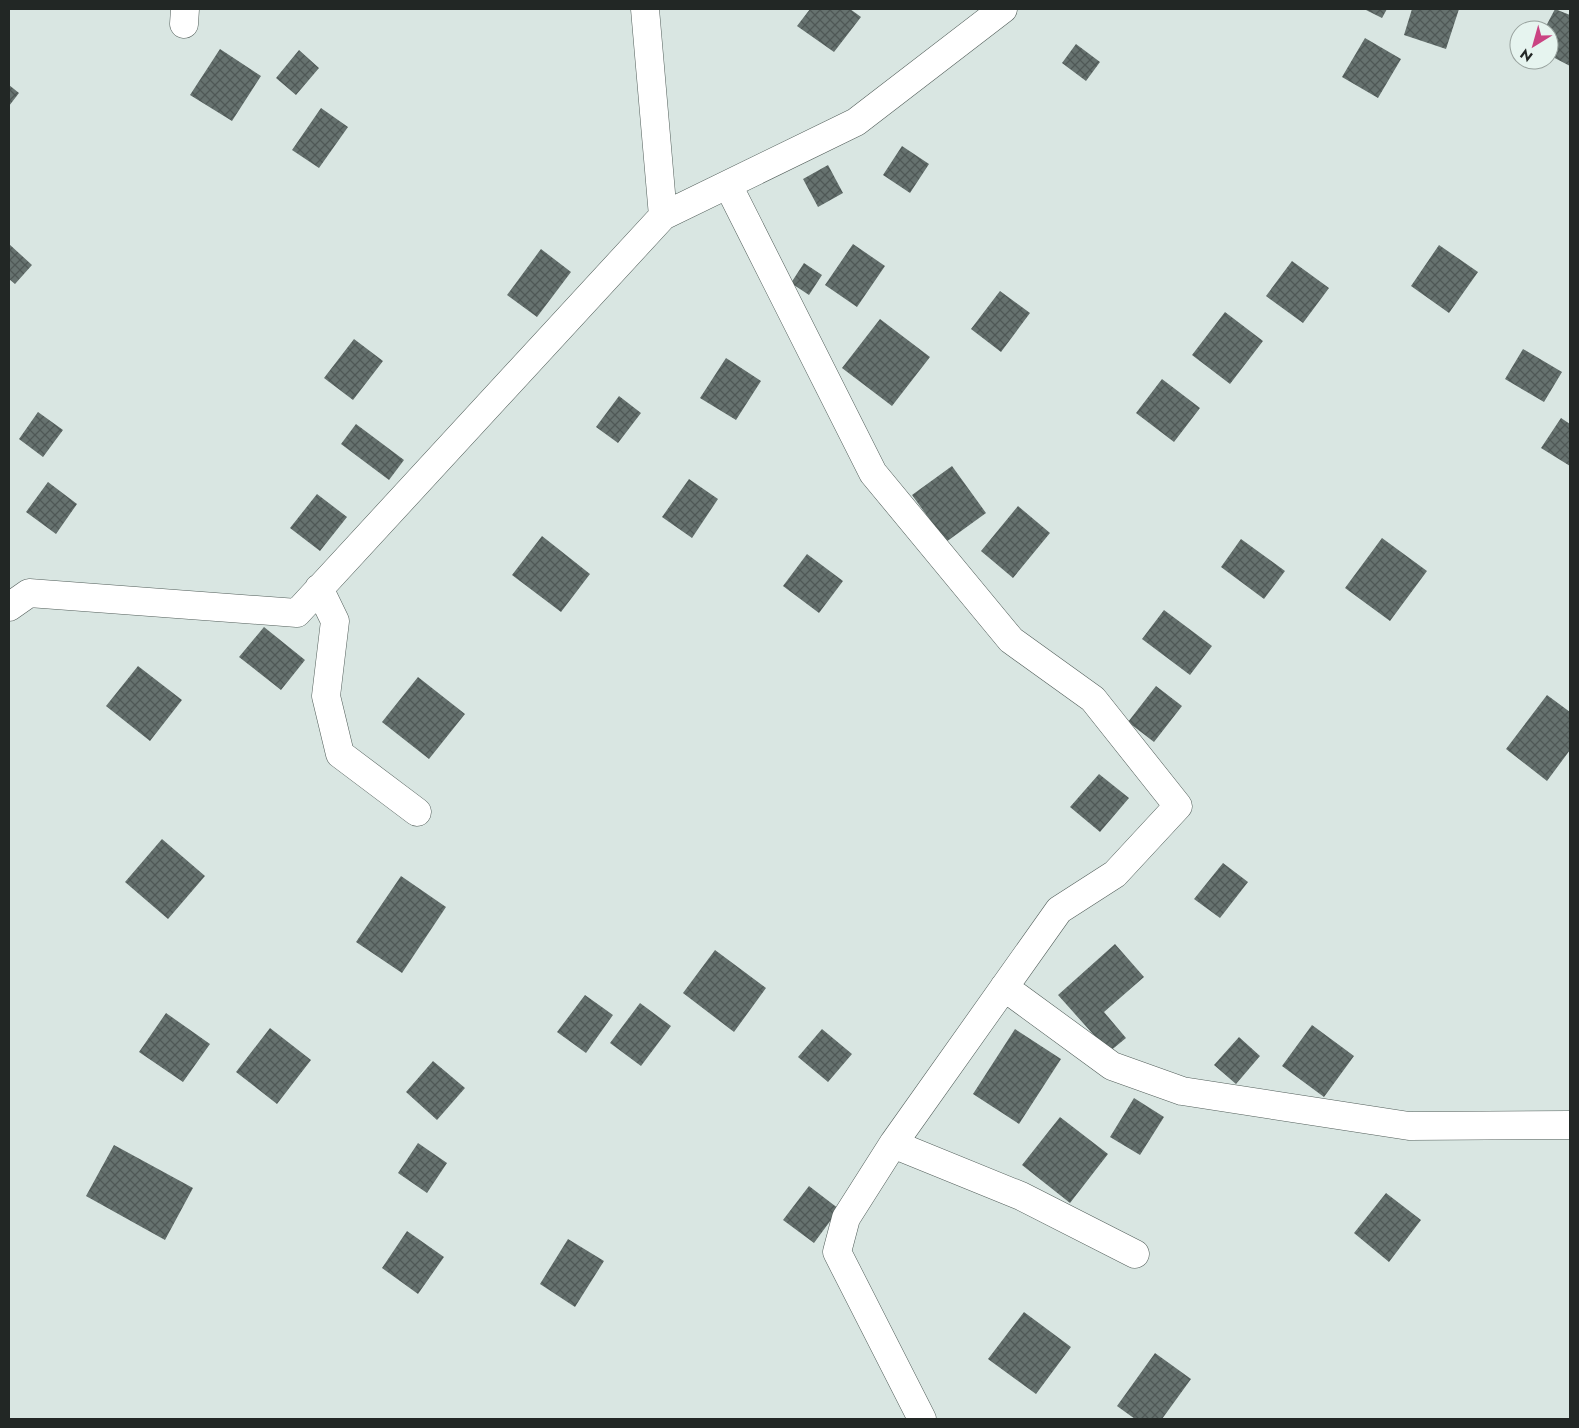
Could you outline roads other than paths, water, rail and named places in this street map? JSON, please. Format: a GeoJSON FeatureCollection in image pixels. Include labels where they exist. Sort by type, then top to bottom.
{"type":"FeatureCollection","features":[{"type":"Feature","properties":{"kind":"street"},"geometry":{"type":"LineString","coordinates":[[645,9],[663,216]]}},
{"type":"Feature","properties":{"kind":"street"},"geometry":{"type":"LineString","coordinates":[[9,607],[29,594],[296,613],[663,216],[856,122],[1002,9]]}},
{"type":"Feature","properties":{"kind":"street"},"geometry":{"type":"LineString","coordinates":[[728,185],[873,473],[1011,640],[1093,699],[1178,806],[1115,874],[1059,910],[893,1144],[846,1218],[837,1252],[922,1419]]}},
{"type":"Feature","properties":{"kind":"street"},"geometry":{"type":"LineString","coordinates":[[320,588],[335,621],[326,696],[340,754],[417,812]]}},
{"type":"Feature","properties":{"kind":"street"},"geometry":{"type":"LineString","coordinates":[[1004,987],[1112,1066],[1182,1091],[1409,1126],[1570,1125]]}},
{"type":"Feature","properties":{"kind":"street"},"geometry":{"type":"LineString","coordinates":[[893,1144],[1021,1196],[1135,1254]]}}]}
